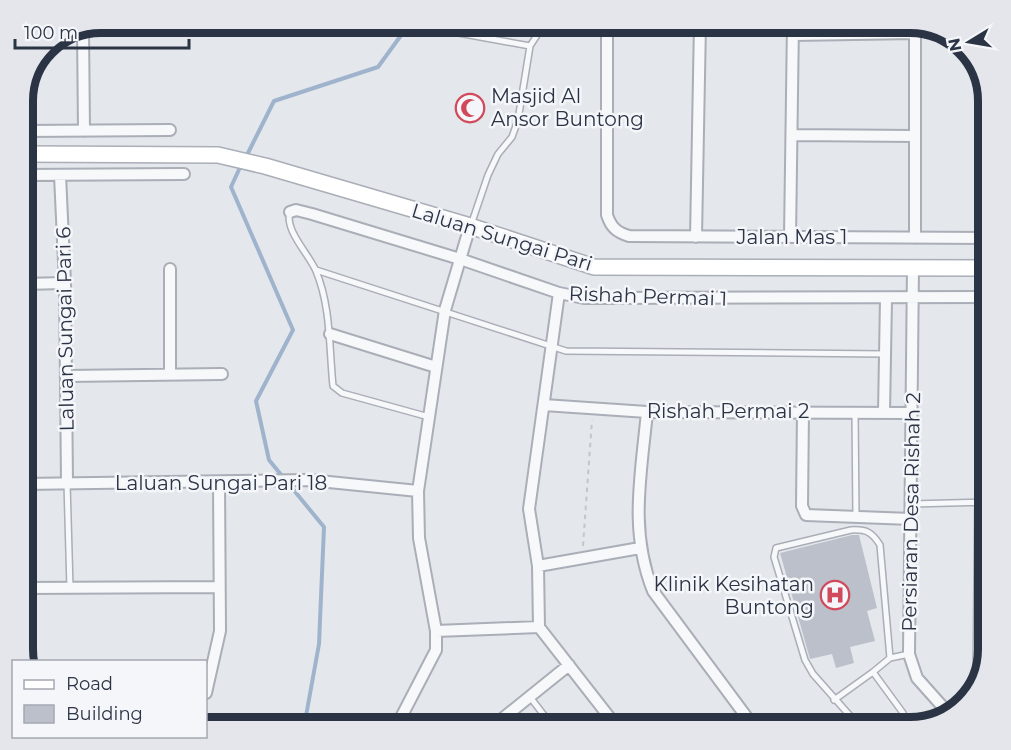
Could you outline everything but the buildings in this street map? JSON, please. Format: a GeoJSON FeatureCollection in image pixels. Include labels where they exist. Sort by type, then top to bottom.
{"type":"FeatureCollection","features":[{"type":"Feature","properties":{"kind":"main road","name":"Laluan Sungai Pari"},"geometry":{"type":"LineString","coordinates":[[33,154],[218,155],[265,166],[470,226],[594,267],[978,268]]}},
{"type":"Feature","properties":{"kind":"street","name":"Jalan Mas 1"},"geometry":{"type":"LineString","coordinates":[[607,33],[607,215],[611,226],[618,233],[628,236],[696,237],[978,238]]}},
{"type":"Feature","properties":{"kind":"street"},"geometry":{"type":"LineString","coordinates":[[696,237],[700,33]]}},
{"type":"Feature","properties":{"kind":"street"},"geometry":{"type":"LineString","coordinates":[[790,237],[793,35],[828,33]]}},
{"type":"Feature","properties":{"kind":"street"},"geometry":{"type":"LineString","coordinates":[[915,33],[915,237]]}},
{"type":"Feature","properties":{"kind":"street"},"geometry":{"type":"LineString","coordinates":[[84,35],[84,130]]}},
{"type":"Feature","properties":{"kind":"street"},"geometry":{"type":"LineString","coordinates":[[33,131],[170,129]]}},
{"type":"Feature","properties":{"kind":"street"},"geometry":{"type":"LineString","coordinates":[[793,135],[915,136]]}},
{"type":"Feature","properties":{"kind":"street"},"geometry":{"type":"LineString","coordinates":[[33,175],[184,174]]}},
{"type":"Feature","properties":{"kind":"street","name":"Laluan Sungai Pari 6"},"geometry":{"type":"LineString","coordinates":[[60,175],[65,283],[68,483]]}},
{"type":"Feature","properties":{"kind":"street","name":"Rishah Permai 1"},"geometry":{"type":"LineString","coordinates":[[290,212],[296,210],[312,214],[460,259],[559,293],[584,298],[978,297]]}},
{"type":"Feature","properties":{"kind":"street"},"geometry":{"type":"LineString","coordinates":[[402,717],[436,650],[436,631],[419,538],[418,491],[445,310],[470,226]]}},
{"type":"Feature","properties":{"kind":"street","name":"Persiaran Desa Rishah 2"},"geometry":{"type":"LineString","coordinates":[[913,266],[909,654],[917,678],[944,708]]}},
{"type":"Feature","properties":{"kind":"street"},"geometry":{"type":"LineString","coordinates":[[170,269],[170,373]]}},
{"type":"Feature","properties":{"kind":"street"},"geometry":{"type":"LineString","coordinates":[[33,284],[65,283]]}},
{"type":"Feature","properties":{"kind":"street"},"geometry":{"type":"LineString","coordinates":[[559,293],[549,346],[544,405],[530,509],[538,566],[539,627],[609,717]]}},
{"type":"Feature","properties":{"kind":"street"},"geometry":{"type":"LineString","coordinates":[[884,412],[886,298]]}},
{"type":"Feature","properties":{"kind":"street"},"geometry":{"type":"LineString","coordinates":[[330,334],[436,367]]}},
{"type":"Feature","properties":{"kind":"street"},"geometry":{"type":"LineString","coordinates":[[66,376],[222,374]]}},
{"type":"Feature","properties":{"kind":"street","name":"Rishah Permai 2"},"geometry":{"type":"LineString","coordinates":[[544,405],[647,412],[912,413]]}},
{"type":"Feature","properties":{"kind":"street"},"geometry":{"type":"LineString","coordinates":[[803,411],[802,512],[811,516],[911,519]]}},
{"type":"Feature","properties":{"kind":"street"},"geometry":{"type":"LineString","coordinates":[[647,412],[637,522],[640,548],[653,591],[746,717]]}},
{"type":"Feature","properties":{"kind":"street","name":"Laluan Sungai Pari 18"},"geometry":{"type":"LineString","coordinates":[[33,484],[309,480],[418,491]]}},
{"type":"Feature","properties":{"kind":"street"},"geometry":{"type":"LineString","coordinates":[[207,689],[220,631],[219,483]]}},
{"type":"Feature","properties":{"kind":"street"},"geometry":{"type":"LineString","coordinates":[[538,566],[640,548]]}},
{"type":"Feature","properties":{"kind":"street"},"geometry":{"type":"LineString","coordinates":[[33,588],[219,587]]}},
{"type":"Feature","properties":{"kind":"street"},"geometry":{"type":"LineString","coordinates":[[436,631],[539,627]]}},
{"type":"Feature","properties":{"kind":"street"},"geometry":{"type":"LineString","coordinates":[[505,717],[569,665]]}},
{"type":"Feature","properties":{"kind":"lane"},"geometry":{"type":"LineString","coordinates":[[458,33],[530,46]]}},
{"type":"Feature","properties":{"kind":"lane"},"geometry":{"type":"LineString","coordinates":[[470,226],[488,175],[498,154],[512,137],[518,120],[530,46],[538,33]]}},
{"type":"Feature","properties":{"kind":"lane"},"geometry":{"type":"LineString","coordinates":[[290,212],[288,216],[293,231],[316,270],[330,334],[332,378],[337,391],[429,417]]}},
{"type":"Feature","properties":{"kind":"lane"},"geometry":{"type":"LineString","coordinates":[[316,270],[445,310],[549,346],[584,353],[885,354]]}},
{"type":"Feature","properties":{"kind":"lane"},"geometry":{"type":"LineString","coordinates":[[855,412],[856,518]]}},
{"type":"Feature","properties":{"kind":"lane"},"geometry":{"type":"LineString","coordinates":[[976,665],[978,452]]}},
{"type":"Feature","properties":{"kind":"lane"},"geometry":{"type":"LineString","coordinates":[[68,483],[70,588]]}},
{"type":"Feature","properties":{"kind":"lane"},"geometry":{"type":"LineString","coordinates":[[911,504],[976,503]]}},
{"type":"Feature","properties":{"kind":"lane"},"geometry":{"type":"LineString","coordinates":[[850,717],[805,660],[774,557],[776,548],[851,530],[864,529],[873,534],[880,545],[890,658]]}},
{"type":"Feature","properties":{"kind":"lane"},"geometry":{"type":"LineString","coordinates":[[834,699],[890,658],[909,654]]}},
{"type":"Feature","properties":{"kind":"lane"},"geometry":{"type":"LineString","coordinates":[[873,672],[904,717]]}},
{"type":"Feature","properties":{"kind":"lane"},"geometry":{"type":"LineString","coordinates":[[530,697],[545,717]]}},
{"type":"Feature","properties":{"kind":"path"},"geometry":{"type":"LineString","coordinates":[[582,558],[592,409]]}},
{"type":"Feature","properties":{"kind":"waterway"},"geometry":{"type":"LineString","coordinates":[[246,157],[274,101],[378,67],[403,33]]}},
{"type":"Feature","properties":{"kind":"waterway"},"geometry":{"type":"LineString","coordinates":[[242,163],[231,187],[293,330],[256,401],[269,460],[324,527],[319,644],[306,717]]}},
{"type":"Feature","properties":{"kind":"place","name":"Masjid Al Ansor Buntong"},"geometry":{"type":"Point","coordinates":[470,108]}},
{"type":"Feature","properties":{"kind":"place","name":"Klinik Kesihatan Buntong"},"geometry":{"type":"Point","coordinates":[835,595]}}]}
